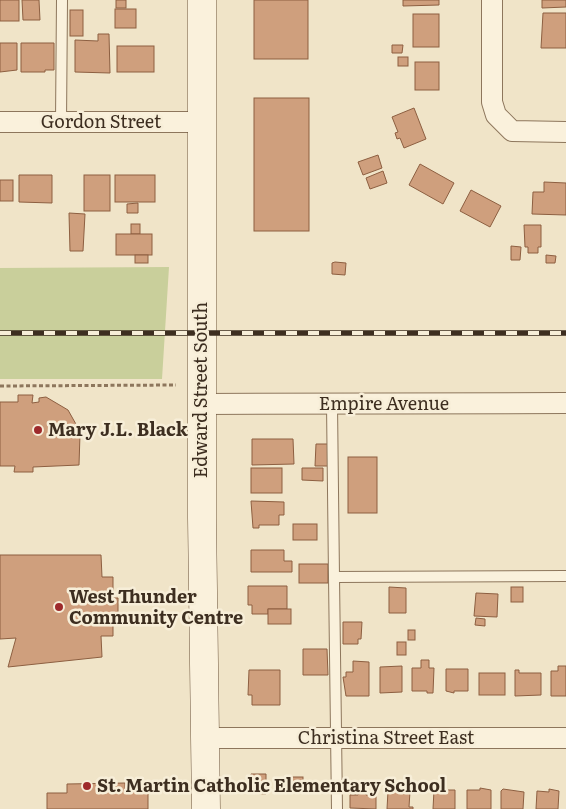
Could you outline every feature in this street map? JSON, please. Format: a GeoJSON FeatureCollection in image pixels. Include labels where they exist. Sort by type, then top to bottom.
{"type":"FeatureCollection","features":[{"type":"Feature","properties":{"kind":"main road","name":"Edward Street South"},"geometry":{"type":"LineString","coordinates":[[202,0],[202,404],[206,809]]}},
{"type":"Feature","properties":{"kind":"street"},"geometry":{"type":"LineString","coordinates":[[492,0],[492,102],[496,115],[512,131],[566,132]]}},
{"type":"Feature","properties":{"kind":"street","name":"Gordon Street"},"geometry":{"type":"LineString","coordinates":[[0,122],[202,122]]}},
{"type":"Feature","properties":{"kind":"street","name":"Empire Avenue"},"geometry":{"type":"LineString","coordinates":[[202,404],[566,403]]}},
{"type":"Feature","properties":{"kind":"street","name":"Christina Street East"},"geometry":{"type":"LineString","coordinates":[[205,738],[566,738]]}},
{"type":"Feature","properties":{"kind":"lane"},"geometry":{"type":"LineString","coordinates":[[61,122],[62,0]]}},
{"type":"Feature","properties":{"kind":"lane"},"geometry":{"type":"LineString","coordinates":[[332,404],[336,809]]}},
{"type":"Feature","properties":{"kind":"lane"},"geometry":{"type":"LineString","coordinates":[[334,577],[566,576]]}},
{"type":"Feature","properties":{"kind":"path"},"geometry":{"type":"LineString","coordinates":[[0,386],[176,386]]}},
{"type":"Feature","properties":{"kind":"green space"},"geometry":{"type":"Polygon","coordinates":[[[169,267],[162,379],[0,379],[0,268],[169,267]]]}},
{"type":"Feature","properties":{"kind":"building"},"geometry":{"type":"Polygon","coordinates":[[[0,0],[19,0],[19,21],[0,21],[0,0]]]}},
{"type":"Feature","properties":{"kind":"building"},"geometry":{"type":"Polygon","coordinates":[[[22,0],[39,0],[40,20],[23,20],[22,0]]]}},
{"type":"Feature","properties":{"kind":"building"},"geometry":{"type":"Polygon","coordinates":[[[116,0],[126,0],[126,8],[116,8],[116,0]]]}},
{"type":"Feature","properties":{"kind":"building"},"geometry":{"type":"Polygon","coordinates":[[[254,0],[308,0],[308,59],[254,59],[254,0]]]}},
{"type":"Feature","properties":{"kind":"building"},"geometry":{"type":"Polygon","coordinates":[[[403,0],[439,0],[439,5],[403,6],[403,0]]]}},
{"type":"Feature","properties":{"kind":"building"},"geometry":{"type":"Polygon","coordinates":[[[542,0],[566,0],[566,7],[542,8],[542,0]]]}},
{"type":"Feature","properties":{"kind":"building"},"geometry":{"type":"Polygon","coordinates":[[[115,9],[136,9],[136,28],[115,28],[115,9]]]}},
{"type":"Feature","properties":{"kind":"building"},"geometry":{"type":"Polygon","coordinates":[[[70,10],[83,10],[83,36],[70,36],[70,10]]]}},
{"type":"Feature","properties":{"kind":"building"},"geometry":{"type":"Polygon","coordinates":[[[543,13],[566,13],[566,48],[541,48],[543,13]]]}},
{"type":"Feature","properties":{"kind":"building"},"geometry":{"type":"Polygon","coordinates":[[[413,14],[439,14],[439,47],[413,47],[413,14]]]}},
{"type":"Feature","properties":{"kind":"building"},"geometry":{"type":"Polygon","coordinates":[[[98,34],[109,34],[110,73],[75,72],[75,40],[98,41],[98,34]]]}},
{"type":"Feature","properties":{"kind":"building"},"geometry":{"type":"Polygon","coordinates":[[[0,43],[17,43],[17,70],[0,72],[0,43]]]}},
{"type":"Feature","properties":{"kind":"building"},"geometry":{"type":"Polygon","coordinates":[[[21,43],[54,43],[54,70],[21,72],[21,43]]]}},
{"type":"Feature","properties":{"kind":"building"},"geometry":{"type":"Polygon","coordinates":[[[392,45],[403,45],[402,53],[392,53],[392,45]]]}},
{"type":"Feature","properties":{"kind":"building"},"geometry":{"type":"Polygon","coordinates":[[[117,46],[154,46],[154,72],[117,72],[117,46]]]}},
{"type":"Feature","properties":{"kind":"building"},"geometry":{"type":"Polygon","coordinates":[[[398,57],[408,57],[408,66],[398,66],[398,57]]]}},
{"type":"Feature","properties":{"kind":"building"},"geometry":{"type":"Polygon","coordinates":[[[415,62],[439,62],[439,90],[415,90],[415,62]]]}},
{"type":"Feature","properties":{"kind":"building"},"geometry":{"type":"Polygon","coordinates":[[[254,98],[309,98],[309,231],[254,231],[254,98]]]}},
{"type":"Feature","properties":{"kind":"building"},"geometry":{"type":"Polygon","coordinates":[[[414,108],[426,139],[404,148],[400,138],[397,139],[395,133],[398,132],[392,117],[414,108]]]}},
{"type":"Feature","properties":{"kind":"building"},"geometry":{"type":"Polygon","coordinates":[[[378,155],[382,168],[363,175],[358,162],[378,155]]]}},
{"type":"Feature","properties":{"kind":"building"},"geometry":{"type":"Polygon","coordinates":[[[420,164],[454,183],[443,204],[409,185],[420,164]]]}},
{"type":"Feature","properties":{"kind":"building"},"geometry":{"type":"Polygon","coordinates":[[[383,171],[387,183],[370,189],[366,178],[383,171]]]}},
{"type":"Feature","properties":{"kind":"building"},"geometry":{"type":"Polygon","coordinates":[[[19,175],[52,175],[52,203],[19,202],[19,175]]]}},
{"type":"Feature","properties":{"kind":"building"},"geometry":{"type":"Polygon","coordinates":[[[84,175],[110,175],[110,211],[84,211],[84,175]]]}},
{"type":"Feature","properties":{"kind":"building"},"geometry":{"type":"Polygon","coordinates":[[[115,175],[155,175],[155,202],[115,202],[115,175]]]}},
{"type":"Feature","properties":{"kind":"building"},"geometry":{"type":"Polygon","coordinates":[[[0,180],[13,180],[13,201],[0,201],[0,180]]]}},
{"type":"Feature","properties":{"kind":"building"},"geometry":{"type":"Polygon","coordinates":[[[544,182],[566,183],[566,215],[532,214],[533,192],[544,192],[544,182]]]}},
{"type":"Feature","properties":{"kind":"building"},"geometry":{"type":"Polygon","coordinates":[[[471,190],[501,206],[490,227],[460,211],[471,190]]]}},
{"type":"Feature","properties":{"kind":"building"},"geometry":{"type":"Polygon","coordinates":[[[138,203],[138,213],[127,213],[127,204],[138,203]]]}},
{"type":"Feature","properties":{"kind":"building"},"geometry":{"type":"Polygon","coordinates":[[[69,213],[85,214],[83,251],[70,251],[69,213]]]}},
{"type":"Feature","properties":{"kind":"building"},"geometry":{"type":"Polygon","coordinates":[[[131,224],[140,224],[140,234],[131,234],[131,224]]]}},
{"type":"Feature","properties":{"kind":"building"},"geometry":{"type":"Polygon","coordinates":[[[524,225],[541,225],[541,247],[538,247],[538,253],[528,253],[528,247],[525,247],[524,225]]]}},
{"type":"Feature","properties":{"kind":"building"},"geometry":{"type":"Polygon","coordinates":[[[116,234],[152,234],[152,255],[116,255],[116,234]]]}},
{"type":"Feature","properties":{"kind":"building"},"geometry":{"type":"Polygon","coordinates":[[[511,246],[521,247],[520,260],[511,260],[511,246]]]}},
{"type":"Feature","properties":{"kind":"building"},"geometry":{"type":"Polygon","coordinates":[[[135,255],[148,255],[148,263],[135,263],[135,255]]]}},
{"type":"Feature","properties":{"kind":"building"},"geometry":{"type":"Polygon","coordinates":[[[546,255],[556,256],[555,263],[546,263],[546,255]]]}},
{"type":"Feature","properties":{"kind":"building"},"geometry":{"type":"Polygon","coordinates":[[[332,263],[346,263],[345,275],[332,274],[332,263]]]}},
{"type":"Feature","properties":{"kind":"building","name":"Mary J.L. Black"},"geometry":{"type":"Polygon","coordinates":[[[18,395],[33,395],[32,403],[39,402],[39,398],[46,397],[68,410],[77,426],[77,434],[80,434],[79,465],[33,467],[33,472],[14,472],[15,466],[0,466],[0,402],[18,402],[18,395]]]}},
{"type":"Feature","properties":{"kind":"building"},"geometry":{"type":"Polygon","coordinates":[[[252,439],[293,439],[294,464],[252,465],[252,439]]]}},
{"type":"Feature","properties":{"kind":"building"},"geometry":{"type":"Polygon","coordinates":[[[316,444],[329,444],[329,466],[315,466],[316,444]]]}},
{"type":"Feature","properties":{"kind":"building"},"geometry":{"type":"Polygon","coordinates":[[[348,457],[377,457],[377,513],[348,513],[348,457]]]}},
{"type":"Feature","properties":{"kind":"building"},"geometry":{"type":"Polygon","coordinates":[[[251,468],[282,468],[282,493],[251,493],[251,468]]]}},
{"type":"Feature","properties":{"kind":"building"},"geometry":{"type":"Polygon","coordinates":[[[302,468],[323,468],[323,481],[302,480],[302,468]]]}},
{"type":"Feature","properties":{"kind":"building"},"geometry":{"type":"Polygon","coordinates":[[[251,501],[284,502],[284,515],[279,515],[279,525],[259,525],[259,528],[253,528],[251,501]]]}},
{"type":"Feature","properties":{"kind":"building"},"geometry":{"type":"Polygon","coordinates":[[[293,524],[317,524],[317,540],[293,540],[293,524]]]}},
{"type":"Feature","properties":{"kind":"building"},"geometry":{"type":"Polygon","coordinates":[[[251,550],[284,550],[284,561],[292,561],[292,572],[251,572],[251,550]]]}},
{"type":"Feature","properties":{"kind":"building","name":"West Thunder Community Centre"},"geometry":{"type":"Polygon","coordinates":[[[0,555],[101,555],[102,577],[113,577],[113,598],[118,598],[118,615],[113,615],[113,636],[101,636],[102,657],[8,667],[16,638],[0,639],[0,555]]]}},
{"type":"Feature","properties":{"kind":"building"},"geometry":{"type":"Polygon","coordinates":[[[299,564],[328,564],[328,583],[299,583],[299,564]]]}},
{"type":"Feature","properties":{"kind":"building"},"geometry":{"type":"Polygon","coordinates":[[[248,586],[287,586],[287,609],[268,609],[268,614],[252,614],[252,605],[248,605],[248,586]]]}},
{"type":"Feature","properties":{"kind":"building"},"geometry":{"type":"Polygon","coordinates":[[[389,587],[406,588],[406,613],[389,613],[389,587]]]}},
{"type":"Feature","properties":{"kind":"building"},"geometry":{"type":"Polygon","coordinates":[[[511,587],[523,587],[523,602],[511,602],[511,587]]]}},
{"type":"Feature","properties":{"kind":"building"},"geometry":{"type":"Polygon","coordinates":[[[476,593],[498,594],[497,617],[474,616],[476,593]]]}},
{"type":"Feature","properties":{"kind":"building"},"geometry":{"type":"Polygon","coordinates":[[[268,609],[291,609],[291,624],[268,624],[268,609]]]}},
{"type":"Feature","properties":{"kind":"building"},"geometry":{"type":"Polygon","coordinates":[[[476,618],[485,619],[485,626],[475,625],[476,618]]]}},
{"type":"Feature","properties":{"kind":"building"},"geometry":{"type":"Polygon","coordinates":[[[343,622],[362,622],[361,639],[358,639],[358,644],[343,644],[343,622]]]}},
{"type":"Feature","properties":{"kind":"building"},"geometry":{"type":"Polygon","coordinates":[[[408,630],[415,630],[415,640],[408,640],[408,630]]]}},
{"type":"Feature","properties":{"kind":"building"},"geometry":{"type":"Polygon","coordinates":[[[397,642],[406,642],[406,655],[397,655],[397,642]]]}},
{"type":"Feature","properties":{"kind":"building"},"geometry":{"type":"Polygon","coordinates":[[[303,649],[327,649],[328,675],[303,675],[303,649]]]}},
{"type":"Feature","properties":{"kind":"building"},"geometry":{"type":"Polygon","coordinates":[[[421,660],[429,660],[429,668],[434,668],[433,693],[412,691],[412,668],[421,668],[421,660]]]}},
{"type":"Feature","properties":{"kind":"building"},"geometry":{"type":"Polygon","coordinates":[[[353,661],[369,662],[369,696],[346,696],[343,677],[346,677],[346,672],[353,672],[353,661]]]}},
{"type":"Feature","properties":{"kind":"building"},"geometry":{"type":"Polygon","coordinates":[[[402,666],[402,692],[380,693],[380,667],[402,666]]]}},
{"type":"Feature","properties":{"kind":"building"},"geometry":{"type":"Polygon","coordinates":[[[558,666],[566,666],[566,696],[551,696],[551,671],[558,671],[558,666]]]}},
{"type":"Feature","properties":{"kind":"building"},"geometry":{"type":"Polygon","coordinates":[[[446,669],[468,669],[468,691],[454,691],[454,693],[446,691],[446,669]]]}},
{"type":"Feature","properties":{"kind":"building"},"geometry":{"type":"Polygon","coordinates":[[[249,670],[280,670],[280,705],[252,705],[252,695],[248,695],[249,670]]]}},
{"type":"Feature","properties":{"kind":"building"},"geometry":{"type":"Polygon","coordinates":[[[515,670],[519,670],[519,673],[541,673],[541,695],[515,696],[515,670]]]}},
{"type":"Feature","properties":{"kind":"building"},"geometry":{"type":"Polygon","coordinates":[[[479,673],[505,673],[505,695],[479,695],[479,673]]]}},
{"type":"Feature","properties":{"kind":"building"},"geometry":{"type":"Polygon","coordinates":[[[251,774],[266,774],[266,794],[251,793],[251,774]]]}},
{"type":"Feature","properties":{"kind":"building"},"geometry":{"type":"Polygon","coordinates":[[[286,777],[303,777],[303,787],[286,787],[286,777]]]}},
{"type":"Feature","properties":{"kind":"building"},"geometry":{"type":"Polygon","coordinates":[[[125,783],[125,791],[148,791],[148,809],[47,809],[47,793],[67,793],[67,784],[125,783]]]}},
{"type":"Feature","properties":{"kind":"building"},"geometry":{"type":"Polygon","coordinates":[[[480,788],[491,790],[491,809],[467,809],[467,790],[480,790],[480,788]]]}},
{"type":"Feature","properties":{"kind":"building"},"geometry":{"type":"Polygon","coordinates":[[[404,789],[410,791],[409,807],[413,807],[413,809],[387,809],[388,791],[404,792],[404,789]]]}},
{"type":"Feature","properties":{"kind":"building"},"geometry":{"type":"Polygon","coordinates":[[[503,789],[524,792],[523,809],[501,809],[501,791],[503,789]]]}},
{"type":"Feature","properties":{"kind":"building"},"geometry":{"type":"Polygon","coordinates":[[[549,789],[559,791],[558,809],[536,809],[537,791],[549,792],[549,789]]]}},
{"type":"Feature","properties":{"kind":"building"},"geometry":{"type":"Polygon","coordinates":[[[434,790],[455,790],[455,809],[433,809],[434,790]]]}},
{"type":"Feature","properties":{"kind":"building"},"geometry":{"type":"Polygon","coordinates":[[[358,791],[366,791],[366,795],[376,795],[376,809],[350,808],[350,795],[358,795],[358,791]]]}},
{"type":"Feature","properties":{"kind":"railway"},"geometry":{"type":"LineString","coordinates":[[0,333],[566,333]]}},
{"type":"Feature","properties":{"kind":"place","name":"Mary J.L. Black"},"geometry":{"type":"Point","coordinates":[38,430]}},
{"type":"Feature","properties":{"kind":"place","name":"West Thunder Community Centre"},"geometry":{"type":"Point","coordinates":[59,607]}},
{"type":"Feature","properties":{"kind":"place","name":"St. Martin Catholic Elementary School"},"geometry":{"type":"Point","coordinates":[87,786]}}]}
